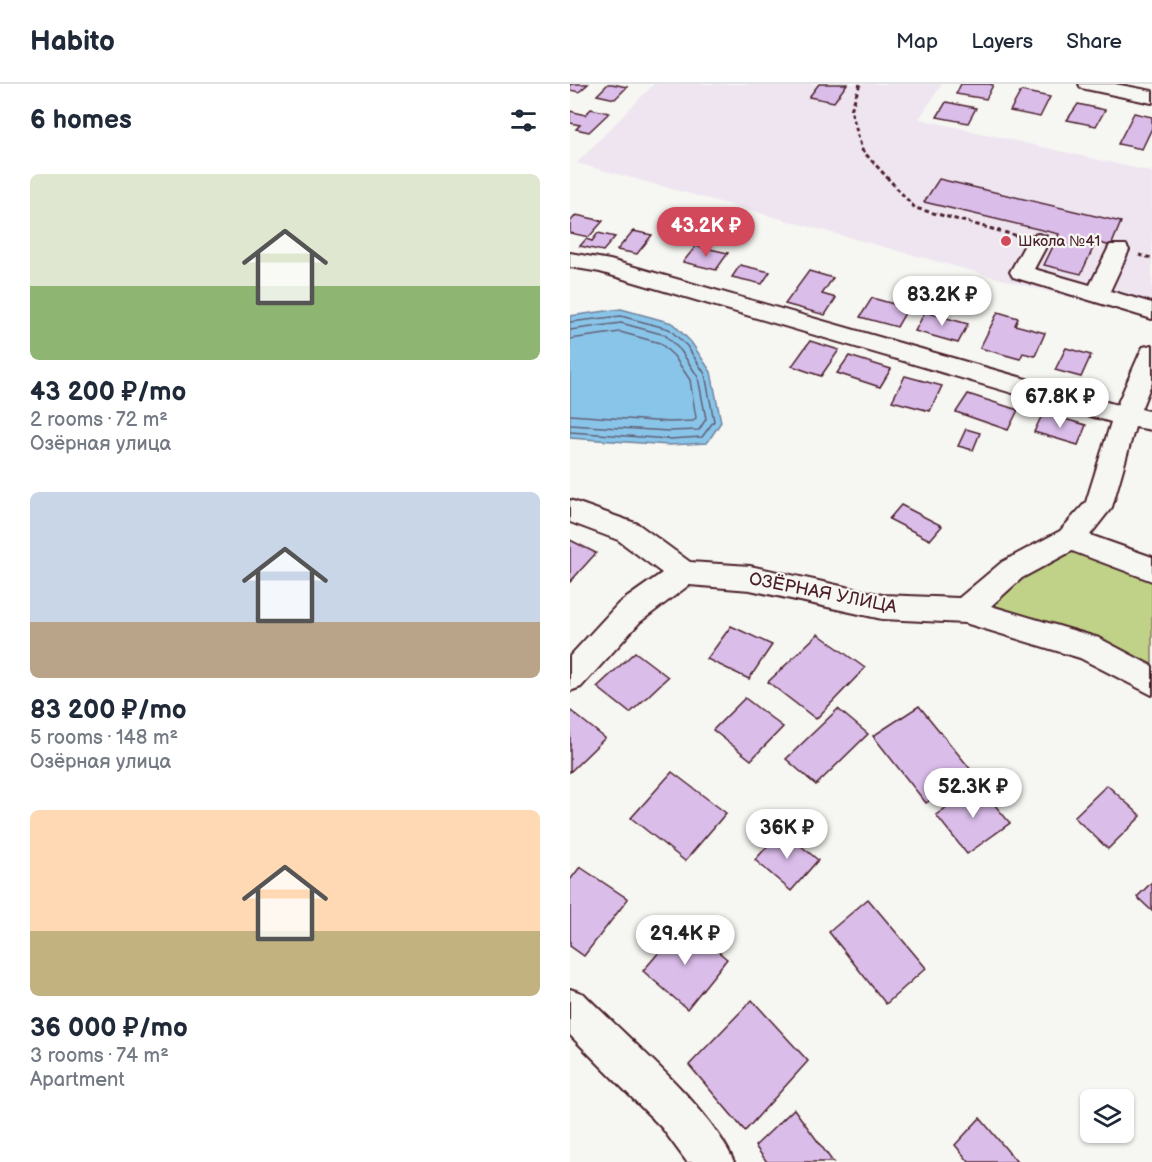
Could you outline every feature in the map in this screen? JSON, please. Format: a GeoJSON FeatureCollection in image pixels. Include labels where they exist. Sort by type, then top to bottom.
{"type":"FeatureCollection","features":[{"type":"Feature","properties":{"kind":"street"},"geometry":{"type":"LineString","coordinates":[[1088,84],[1152,97]]}},
{"type":"Feature","properties":{"kind":"street"},"geometry":{"type":"LineString","coordinates":[[1038,241],[1021,272],[1152,310]]}},
{"type":"Feature","properties":{"kind":"street"},"geometry":{"type":"LineString","coordinates":[[1097,294],[1118,250]]}},
{"type":"Feature","properties":{"kind":"street"},"geometry":{"type":"LineString","coordinates":[[570,260],[602,265],[1125,416],[1152,421]]}},
{"type":"Feature","properties":{"kind":"street"},"geometry":{"type":"LineString","coordinates":[[965,611],[1012,570],[1070,539],[1098,507],[1125,416],[1152,352]]}},
{"type":"Feature","properties":{"kind":"street"},"geometry":{"type":"LineString","coordinates":[[570,511],[628,532],[684,573],[629,613],[570,677]]}},
{"type":"Feature","properties":{"kind":"street"},"geometry":{"type":"LineString","coordinates":[[1070,539],[1152,569]]}},
{"type":"Feature","properties":{"kind":"street","name":"ОЗЁРНАЯ УЛИЦА"},"geometry":{"type":"LineString","coordinates":[[684,573],[750,578],[882,607],[965,611],[1088,647],[1152,681]]}},
{"type":"Feature","properties":{"kind":"street"},"geometry":{"type":"LineString","coordinates":[[570,1008],[676,1114],[714,1162]]}},
{"type":"Feature","properties":{"kind":"path"},"geometry":{"type":"LineString","coordinates":[[860,84],[850,110],[862,150],[915,208],[1038,241]]}},
{"type":"Feature","properties":{"kind":"shaded area","name":"Школа №41"},"geometry":{"type":"Polygon","coordinates":[[[654,84],[942,84],[919,119],[1152,172],[1152,309],[1148,319],[577,163],[654,84]]]}},
{"type":"Feature","properties":{"kind":"green space"},"geometry":{"type":"Polygon","coordinates":[[[1073,549],[1152,579],[1152,669],[1093,636],[985,604],[1022,575],[1073,549]]]}},
{"type":"Feature","properties":{"kind":"water"},"geometry":{"type":"Polygon","coordinates":[[[621,309],[672,323],[691,342],[711,372],[721,422],[707,443],[669,445],[570,438],[570,316],[621,309]]]}},
{"type":"Feature","properties":{"kind":"building"},"geometry":{"type":"Polygon","coordinates":[[[570,84],[588,84],[579,92],[570,90],[570,84]]]}},
{"type":"Feature","properties":{"kind":"building"},"geometry":{"type":"Polygon","coordinates":[[[608,84],[627,87],[615,99],[597,95],[608,84]]]}},
{"type":"Feature","properties":{"kind":"building"},"geometry":{"type":"Polygon","coordinates":[[[819,84],[847,84],[834,102],[809,97],[819,84]]]}},
{"type":"Feature","properties":{"kind":"building"},"geometry":{"type":"Polygon","coordinates":[[[961,84],[993,85],[986,99],[956,94],[961,84]]]}},
{"type":"Feature","properties":{"kind":"building"},"geometry":{"type":"Polygon","coordinates":[[[1021,91],[1050,97],[1040,117],[1010,111],[1021,91]]]}},
{"type":"Feature","properties":{"kind":"building"},"geometry":{"type":"Polygon","coordinates":[[[946,102],[976,108],[968,123],[937,117],[946,102]]]}},
{"type":"Feature","properties":{"kind":"building"},"geometry":{"type":"Polygon","coordinates":[[[1078,104],[1105,110],[1096,126],[1067,120],[1078,104]]]}},
{"type":"Feature","properties":{"kind":"building"},"geometry":{"type":"Polygon","coordinates":[[[591,109],[609,113],[589,132],[576,129],[580,125],[570,123],[570,111],[585,115],[591,109]]]}},
{"type":"Feature","properties":{"kind":"building"},"geometry":{"type":"Polygon","coordinates":[[[1134,113],[1152,117],[1152,128],[1142,149],[1118,144],[1134,113]]]}},
{"type":"Feature","properties":{"kind":"building"},"geometry":{"type":"Polygon","coordinates":[[[939,179],[1121,222],[1111,246],[1096,242],[1081,274],[1044,265],[1059,234],[924,202],[939,179]]]}},
{"type":"Feature","properties":{"kind":"building"},"geometry":{"type":"Polygon","coordinates":[[[576,215],[603,221],[589,237],[570,233],[570,222],[576,215]]]}},
{"type":"Feature","properties":{"kind":"building"},"geometry":{"type":"Polygon","coordinates":[[[633,231],[652,235],[637,254],[617,250],[633,231]]]}},
{"type":"Feature","properties":{"kind":"building"},"geometry":{"type":"Polygon","coordinates":[[[598,233],[615,237],[603,251],[580,246],[586,239],[592,241],[598,233]]]}},
{"type":"Feature","properties":{"kind":"building"},"geometry":{"type":"Polygon","coordinates":[[[696,246],[728,253],[716,270],[683,262],[696,246]]]}},
{"type":"Feature","properties":{"kind":"building"},"geometry":{"type":"Polygon","coordinates":[[[740,265],[770,272],[762,284],[732,277],[740,265]]]}},
{"type":"Feature","properties":{"kind":"building"},"geometry":{"type":"Polygon","coordinates":[[[809,271],[833,278],[822,294],[836,298],[825,315],[785,304],[809,271]]]}},
{"type":"Feature","properties":{"kind":"building"},"geometry":{"type":"Polygon","coordinates":[[[872,298],[908,308],[897,327],[860,317],[872,298]]]}},
{"type":"Feature","properties":{"kind":"building"},"geometry":{"type":"Polygon","coordinates":[[[925,312],[968,324],[958,343],[915,331],[925,312]]]}},
{"type":"Feature","properties":{"kind":"building"},"geometry":{"type":"Polygon","coordinates":[[[998,312],[1018,318],[1015,325],[1045,333],[1035,356],[1023,353],[1020,359],[980,348],[998,312]]]}},
{"type":"Feature","properties":{"kind":"building"},"geometry":{"type":"Polygon","coordinates":[[[810,341],[839,350],[821,376],[792,366],[810,341]]]}},
{"type":"Feature","properties":{"kind":"building"},"geometry":{"type":"Polygon","coordinates":[[[1066,348],[1091,355],[1081,377],[1055,370],[1066,348]]]}},
{"type":"Feature","properties":{"kind":"building"},"geometry":{"type":"Polygon","coordinates":[[[849,356],[891,369],[880,387],[837,373],[849,356]]]}},
{"type":"Feature","properties":{"kind":"building"},"geometry":{"type":"Polygon","coordinates":[[[905,376],[942,386],[930,411],[892,401],[905,376]]]}},
{"type":"Feature","properties":{"kind":"building"},"geometry":{"type":"Polygon","coordinates":[[[968,394],[1018,410],[1008,430],[956,412],[968,394]]]}},
{"type":"Feature","properties":{"kind":"building"},"geometry":{"type":"Polygon","coordinates":[[[1043,413],[1086,425],[1078,445],[1034,432],[1043,413]]]}},
{"type":"Feature","properties":{"kind":"building"},"geometry":{"type":"Polygon","coordinates":[[[966,429],[980,433],[973,450],[958,446],[966,429]]]}},
{"type":"Feature","properties":{"kind":"building"},"geometry":{"type":"Polygon","coordinates":[[[901,505],[942,526],[930,540],[889,519],[901,505]]]}},
{"type":"Feature","properties":{"kind":"building"},"geometry":{"type":"Polygon","coordinates":[[[570,540],[596,553],[570,582],[570,540]]]}},
{"type":"Feature","properties":{"kind":"building"},"geometry":{"type":"Polygon","coordinates":[[[731,626],[772,645],[749,679],[707,659],[731,626]]]}},
{"type":"Feature","properties":{"kind":"building"},"geometry":{"type":"Polygon","coordinates":[[[818,634],[865,668],[816,719],[768,682],[818,634]]]}},
{"type":"Feature","properties":{"kind":"building"},"geometry":{"type":"Polygon","coordinates":[[[635,652],[668,677],[630,713],[597,687],[635,652]]]}},
{"type":"Feature","properties":{"kind":"building"},"geometry":{"type":"Polygon","coordinates":[[[745,698],[783,727],[751,760],[713,730],[745,698]]]}},
{"type":"Feature","properties":{"kind":"building"},"geometry":{"type":"Polygon","coordinates":[[[919,706],[972,771],[926,803],[873,736],[919,706]]]}},
{"type":"Feature","properties":{"kind":"building"},"geometry":{"type":"Polygon","coordinates":[[[838,709],[868,734],[816,785],[786,759],[838,709]]]}},
{"type":"Feature","properties":{"kind":"building"},"geometry":{"type":"Polygon","coordinates":[[[570,712],[605,738],[570,772],[570,712]]]}},
{"type":"Feature","properties":{"kind":"building"},"geometry":{"type":"Polygon","coordinates":[[[672,772],[726,813],[685,861],[631,818],[672,772]]]}},
{"type":"Feature","properties":{"kind":"building"},"geometry":{"type":"Polygon","coordinates":[[[978,785],[1010,823],[967,854],[936,815],[978,785]]]}},
{"type":"Feature","properties":{"kind":"building"},"geometry":{"type":"Polygon","coordinates":[[[1107,785],[1141,816],[1108,849],[1074,817],[1107,785]]]}},
{"type":"Feature","properties":{"kind":"building"},"geometry":{"type":"Polygon","coordinates":[[[782,830],[818,860],[791,891],[755,860],[782,830]]]}},
{"type":"Feature","properties":{"kind":"building"},"geometry":{"type":"Polygon","coordinates":[[[580,867],[628,899],[584,956],[570,946],[570,880],[580,867]]]}},
{"type":"Feature","properties":{"kind":"building"},"geometry":{"type":"Polygon","coordinates":[[[1152,882],[1152,911],[1137,897],[1152,882]]]}},
{"type":"Feature","properties":{"kind":"building"},"geometry":{"type":"Polygon","coordinates":[[[868,899],[926,968],[886,1004],[829,932],[868,899]]]}},
{"type":"Feature","properties":{"kind":"building"},"geometry":{"type":"Polygon","coordinates":[[[684,923],[727,959],[687,1009],[643,971],[684,923]]]}},
{"type":"Feature","properties":{"kind":"building"},"geometry":{"type":"Polygon","coordinates":[[[752,1000],[808,1061],[745,1131],[689,1065],[752,1000]]]}},
{"type":"Feature","properties":{"kind":"building"},"geometry":{"type":"Polygon","coordinates":[[[794,1109],[833,1162],[767,1162],[755,1146],[794,1109]]]}},
{"type":"Feature","properties":{"kind":"building"},"geometry":{"type":"Polygon","coordinates":[[[980,1118],[1017,1162],[969,1162],[955,1145],[980,1118]]]}},
{"type":"Feature","properties":{"kind":"place","name":"Школа №41"},"geometry":{"type":"Point","coordinates":[1006,241]}}]}
